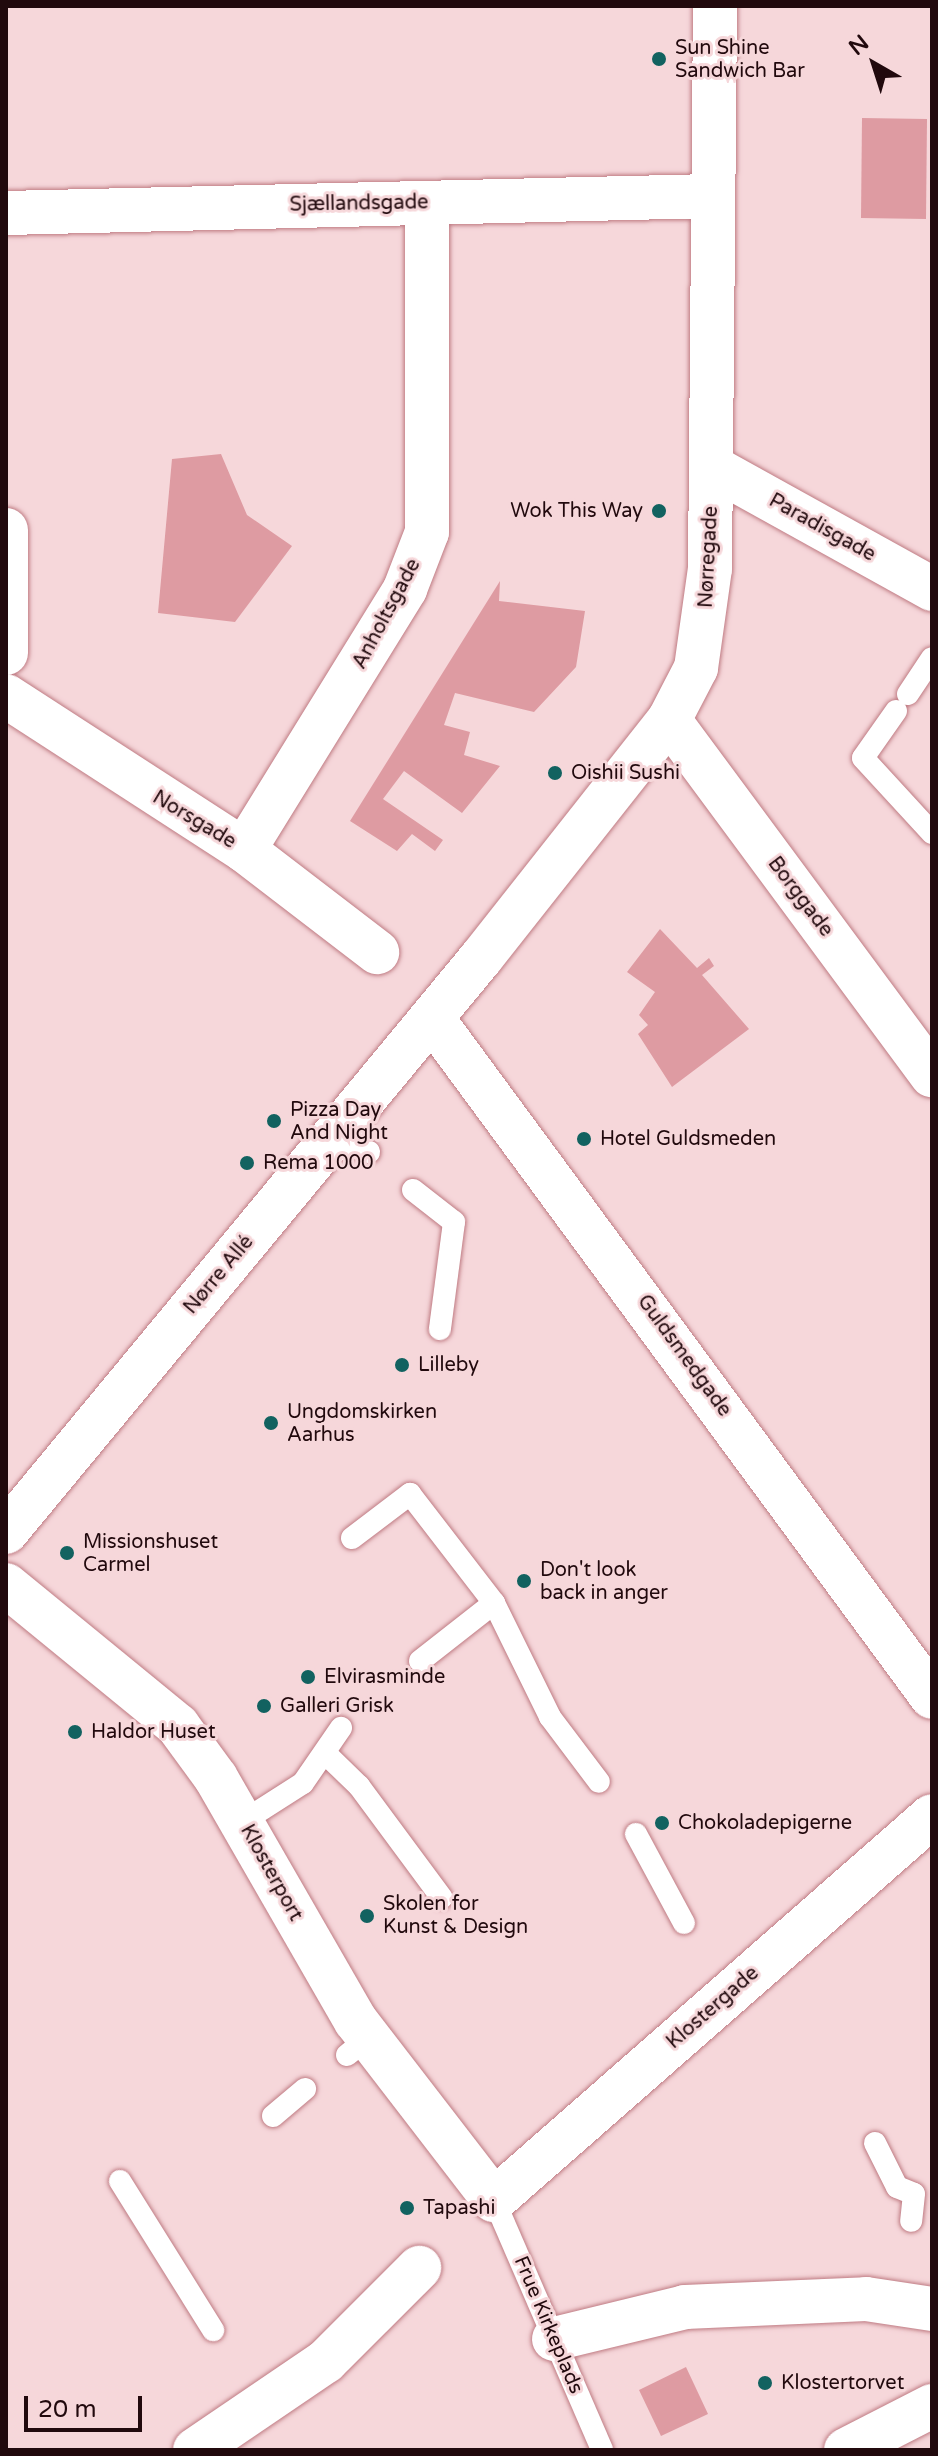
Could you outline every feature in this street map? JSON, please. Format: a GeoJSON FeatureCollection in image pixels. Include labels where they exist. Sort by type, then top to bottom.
{"type":"FeatureCollection","features":[{"type":"Feature","properties":{"kind":"street","name":"Nørregade"},"geometry":{"type":"LineString","coordinates":[[432,1018],[669,720],[696,668],[707,612],[712,467],[715,6]]}},
{"type":"Feature","properties":{"kind":"street","name":"Sjællandsgade"},"geometry":{"type":"LineString","coordinates":[[6,213],[713,196]]}},
{"type":"Feature","properties":{"kind":"street","name":"Anholtsgade"},"geometry":{"type":"LineString","coordinates":[[244,850],[405,589],[427,532],[427,203]]}},
{"type":"Feature","properties":{"kind":"street","name":"Paradisgade"},"geometry":{"type":"LineString","coordinates":[[712,467],[932,589]]}},
{"type":"Feature","properties":{"kind":"street"},"geometry":{"type":"LineString","coordinates":[[6,530],[6,653]]}},
{"type":"Feature","properties":{"kind":"street","name":"Norsgade"},"geometry":{"type":"LineString","coordinates":[[6,696],[244,850],[377,952]]}},
{"type":"Feature","properties":{"kind":"street","name":"Borggade"},"geometry":{"type":"LineString","coordinates":[[669,720],[932,1075]]}},
{"type":"Feature","properties":{"kind":"street","name":"Nørre Allé"},"geometry":{"type":"LineString","coordinates":[[6,1532],[350,1146],[432,1018]]}},
{"type":"Feature","properties":{"kind":"street","name":"Guldsmedgade"},"geometry":{"type":"LineString","coordinates":[[432,1018],[932,1697]]}},
{"type":"Feature","properties":{"kind":"street","name":"Klosterport"},"geometry":{"type":"LineString","coordinates":[[6,1585],[178,1726],[242,1822],[358,2046],[494,2200]]}},
{"type":"Feature","properties":{"kind":"street","name":"Klostergade"},"geometry":{"type":"LineString","coordinates":[[494,2200],[732,1978],[932,1816]]}},
{"type":"Feature","properties":{"kind":"street"},"geometry":{"type":"LineString","coordinates":[[195,2450],[254,2394],[326,2361],[419,2268]]}},
{"type":"Feature","properties":{"kind":"street"},"geometry":{"type":"LineString","coordinates":[[554,2339],[685,2307],[866,2299],[925,2303]]}},
{"type":"Feature","properties":{"kind":"street"},"geometry":{"type":"LineString","coordinates":[[846,2450],[932,2406]]}},
{"type":"Feature","properties":{"kind":"lane"},"geometry":{"type":"LineString","coordinates":[[932,658],[863,758],[932,833]]}},
{"type":"Feature","properties":{"kind":"lane"},"geometry":{"type":"LineString","coordinates":[[413,1190],[454,1222],[440,1329]]}},
{"type":"Feature","properties":{"kind":"lane"},"geometry":{"type":"LineString","coordinates":[[352,1538],[410,1494],[494,1603],[550,1717],[599,1782]]}},
{"type":"Feature","properties":{"kind":"lane"},"geometry":{"type":"LineString","coordinates":[[420,1661],[494,1603]]}},
{"type":"Feature","properties":{"kind":"lane"},"geometry":{"type":"LineString","coordinates":[[242,1822],[303,1783],[327,1755],[341,1728]]}},
{"type":"Feature","properties":{"kind":"lane"},"geometry":{"type":"LineString","coordinates":[[327,1755],[359,1786],[442,1898]]}},
{"type":"Feature","properties":{"kind":"lane"},"geometry":{"type":"LineString","coordinates":[[636,1834],[684,1923]]}},
{"type":"Feature","properties":{"kind":"lane"},"geometry":{"type":"LineString","coordinates":[[273,2116],[305,2089]]}},
{"type":"Feature","properties":{"kind":"lane"},"geometry":{"type":"LineString","coordinates":[[875,2143],[897,2187],[914,2194],[911,2221]]}},
{"type":"Feature","properties":{"kind":"lane"},"geometry":{"type":"LineString","coordinates":[[120,2181],[213,2330]]}},
{"type":"Feature","properties":{"kind":"lane","name":"Frue Kirkeplads"},"geometry":{"type":"LineString","coordinates":[[494,2200],[602,2450]]}},
{"type":"Feature","properties":{"kind":"shaded area"},"geometry":{"type":"Polygon","coordinates":[[[862,118],[927,119],[926,219],[861,218],[862,118]]]}},
{"type":"Feature","properties":{"kind":"shaded area"},"geometry":{"type":"Polygon","coordinates":[[[221,454],[247,515],[292,546],[235,622],[158,613],[172,459],[221,454]]]}},
{"type":"Feature","properties":{"kind":"shaded area"},"geometry":{"type":"Polygon","coordinates":[[[500,581],[499,601],[585,611],[576,667],[534,712],[455,693],[444,725],[470,732],[464,755],[500,766],[462,813],[404,771],[383,799],[443,840],[435,851],[412,834],[397,851],[350,821],[500,581]]]}},
{"type":"Feature","properties":{"kind":"shaded area"},"geometry":{"type":"Polygon","coordinates":[[[660,929],[697,968],[709,958],[714,966],[702,975],[749,1029],[672,1087],[638,1034],[648,1025],[639,1015],[655,992],[627,972],[660,929]]]}},
{"type":"Feature","properties":{"kind":"shaded area"},"geometry":{"type":"Polygon","coordinates":[[[686,2367],[708,2414],[661,2436],[639,2390],[686,2367]]]}},
{"type":"Feature","properties":{"kind":"place","name":"Sun Shine Sandwich Bar"},"geometry":{"type":"Point","coordinates":[659,59]}},
{"type":"Feature","properties":{"kind":"place","name":"Wok This Way"},"geometry":{"type":"Point","coordinates":[659,511]}},
{"type":"Feature","properties":{"kind":"place","name":"Oishii Sushi"},"geometry":{"type":"Point","coordinates":[555,773]}},
{"type":"Feature","properties":{"kind":"place","name":"Pizza Day And Night"},"geometry":{"type":"Point","coordinates":[274,1121]}},
{"type":"Feature","properties":{"kind":"place","name":"Hotel Guldsmeden"},"geometry":{"type":"Point","coordinates":[584,1139]}},
{"type":"Feature","properties":{"kind":"place","name":"Rema 1000"},"geometry":{"type":"Point","coordinates":[247,1163]}},
{"type":"Feature","properties":{"kind":"place","name":"Lilleby"},"geometry":{"type":"Point","coordinates":[402,1365]}},
{"type":"Feature","properties":{"kind":"place","name":"Ungdomskirken Aarhus"},"geometry":{"type":"Point","coordinates":[271,1423]}},
{"type":"Feature","properties":{"kind":"place","name":"Missionshuset Carmel"},"geometry":{"type":"Point","coordinates":[67,1553]}},
{"type":"Feature","properties":{"kind":"place","name":"Don't look back in anger"},"geometry":{"type":"Point","coordinates":[524,1581]}},
{"type":"Feature","properties":{"kind":"place","name":"Elvirasminde"},"geometry":{"type":"Point","coordinates":[308,1677]}},
{"type":"Feature","properties":{"kind":"place","name":"Galleri Grisk"},"geometry":{"type":"Point","coordinates":[264,1706]}},
{"type":"Feature","properties":{"kind":"place","name":"Haldor Huset"},"geometry":{"type":"Point","coordinates":[75,1732]}},
{"type":"Feature","properties":{"kind":"place","name":"Chokoladepigerne"},"geometry":{"type":"Point","coordinates":[662,1823]}},
{"type":"Feature","properties":{"kind":"place","name":"Skolen for Kunst & Design"},"geometry":{"type":"Point","coordinates":[367,1916]}},
{"type":"Feature","properties":{"kind":"place","name":"Tapashi"},"geometry":{"type":"Point","coordinates":[407,2208]}},
{"type":"Feature","properties":{"kind":"place","name":"Klostertorvet"},"geometry":{"type":"Point","coordinates":[765,2383]}}]}
